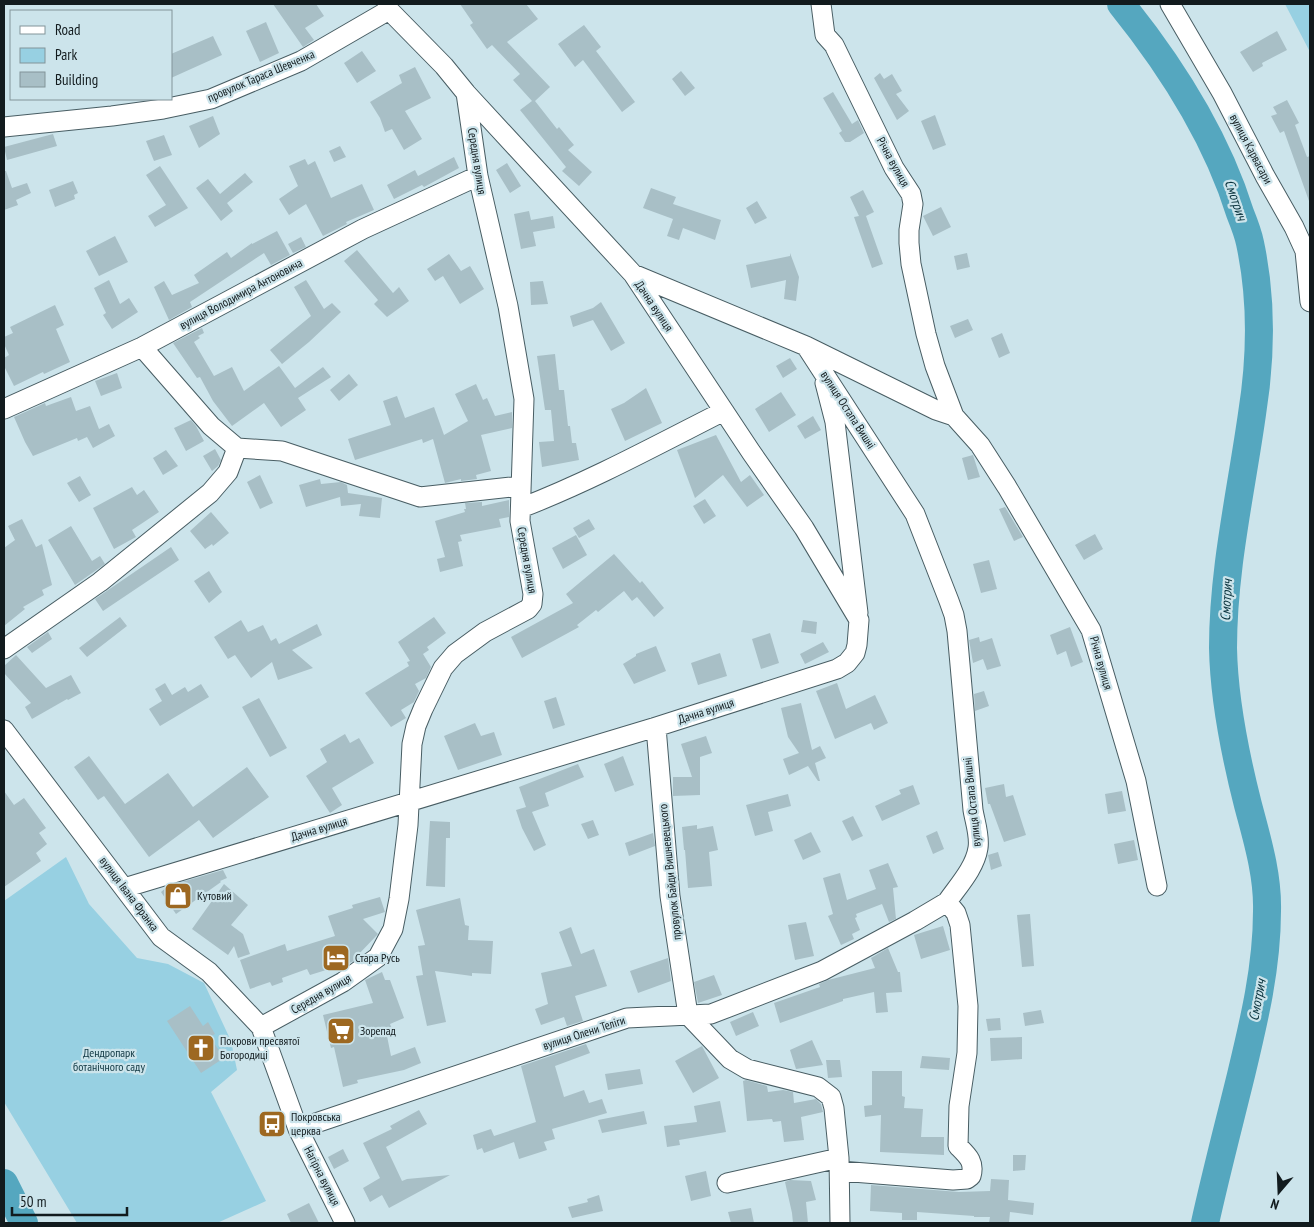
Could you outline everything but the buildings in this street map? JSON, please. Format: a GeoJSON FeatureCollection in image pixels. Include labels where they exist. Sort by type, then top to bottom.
{"type":"FeatureCollection","features":[{"type":"Feature","properties":{"kind":"street","name":"Річна вулиця"},"geometry":{"type":"LineString","coordinates":[[821,4],[825,35],[834,45],[894,168],[911,194],[913,204],[909,230],[911,264],[935,366],[954,416],[980,445],[1007,487],[1091,630],[1136,781],[1157,886]]}},
{"type":"Feature","properties":{"kind":"street","name":"вулиця Карвасари"},"geometry":{"type":"LineString","coordinates":[[1170,4],[1222,93],[1294,227],[1305,251],[1310,302]]}},
{"type":"Feature","properties":{"kind":"street","name":"Середня вулиця"},"geometry":{"type":"LineString","coordinates":[[388,7],[633,274]]}},
{"type":"Feature","properties":{"kind":"street","name":"провулок Тараса Шевченка"},"geometry":{"type":"LineString","coordinates":[[4,127],[163,109],[211,98],[301,61],[388,7]]}},
{"type":"Feature","properties":{"kind":"street","name":"Середня вулиця"},"geometry":{"type":"LineString","coordinates":[[261,1027],[343,982],[378,957],[393,929],[399,899],[410,801],[412,744],[416,726],[432,687],[442,668],[455,654],[485,632],[525,611],[532,604],[533,594],[520,522],[524,399],[508,306],[478,176],[466,93]]}},
{"type":"Feature","properties":{"kind":"street","name":"вулиця Володимира Антоновича"},"geometry":{"type":"LineString","coordinates":[[4,409],[142,347],[362,229],[478,176]]}},
{"type":"Feature","properties":{"kind":"street","name":"Річна вулиця"},"geometry":{"type":"LineString","coordinates":[[633,274],[806,346],[936,410],[954,416]]}},
{"type":"Feature","properties":{"kind":"street","name":"Дачна вулиця"},"geometry":{"type":"LineString","coordinates":[[124,888],[656,727],[837,670],[847,663],[854,653],[859,620],[804,528],[633,274]]}},
{"type":"Feature","properties":{"kind":"street","name":"вулиця Остапа Вишні"},"geometry":{"type":"LineString","coordinates":[[806,346],[915,514],[954,615],[973,810],[979,847],[972,867],[947,902]]}},
{"type":"Feature","properties":{"kind":"street"},"geometry":{"type":"LineString","coordinates":[[142,347],[211,426],[237,448],[282,451],[420,497],[520,486]]}},
{"type":"Feature","properties":{"kind":"street"},"geometry":{"type":"LineString","coordinates":[[825,375],[825,388],[834,422],[859,620]]}},
{"type":"Feature","properties":{"kind":"street"},"geometry":{"type":"LineString","coordinates":[[521,508],[610,469],[724,411]]}},
{"type":"Feature","properties":{"kind":"street"},"geometry":{"type":"LineString","coordinates":[[4,649],[100,582],[210,492],[228,472],[237,448]]}},
{"type":"Feature","properties":{"kind":"street","name":"провулок Байди Вишневецького"},"geometry":{"type":"LineString","coordinates":[[656,727],[670,896],[688,1015]]}},
{"type":"Feature","properties":{"kind":"street","name":"вулиця Івана Франка"},"geometry":{"type":"LineString","coordinates":[[4,730],[162,937],[209,972],[261,1027],[298,1129]]}},
{"type":"Feature","properties":{"kind":"street"},"geometry":{"type":"LineString","coordinates":[[727,1183],[840,1165],[953,1180],[967,1179],[971,1176],[972,1165],[970,1157],[958,1146],[959,1106],[968,1053],[967,996],[960,925],[956,914],[947,902]]}},
{"type":"Feature","properties":{"kind":"street","name":"вулиця Олени Теліги"},"geometry":{"type":"LineString","coordinates":[[298,1129],[628,1018],[711,1014],[822,972],[915,922],[947,902]]}},
{"type":"Feature","properties":{"kind":"street"},"geometry":{"type":"LineString","coordinates":[[688,1015],[730,1059],[739,1065],[747,1069],[818,1087],[826,1091],[831,1097],[834,1108],[840,1165],[840,1223]]}},
{"type":"Feature","properties":{"kind":"street","name":"Нагірна вулиця"},"geometry":{"type":"LineString","coordinates":[[298,1129],[345,1223]]}},
{"type":"Feature","properties":{"kind":"green space"},"geometry":{"type":"Polygon","coordinates":[[[1285,4],[1310,4],[1310,52],[1285,4]]]}},
{"type":"Feature","properties":{"kind":"green space","name":"Дендропарк ботанічного саду"},"geometry":{"type":"Polygon","coordinates":[[[66,857],[89,904],[137,958],[168,964],[204,983],[231,1041],[237,1070],[211,1092],[266,1201],[217,1223],[77,1223],[4,1102],[4,901],[66,857]]]}},
{"type":"Feature","properties":{"kind":"waterway","name":"Смотрич"},"geometry":{"type":"LineString","coordinates":[[1121,4],[1174,77],[1205,129],[1230,184],[1246,228],[1257,285],[1259,328],[1257,372],[1248,443],[1229,560],[1223,648],[1231,727],[1266,884],[1265,953],[1246,1055],[1205,1223]]}},
{"type":"Feature","properties":{"kind":"waterway","name":"Смотрич"},"geometry":{"type":"LineString","coordinates":[[4,1183],[24,1223]]}},
{"type":"Feature","properties":{"kind":"place","name":"Кутовий"},"geometry":{"type":"Point","coordinates":[178,896]}},
{"type":"Feature","properties":{"kind":"place","name":"Стара Русь"},"geometry":{"type":"Point","coordinates":[336,958]}},
{"type":"Feature","properties":{"kind":"place","name":"Зорепад"},"geometry":{"type":"Point","coordinates":[341,1031]}},
{"type":"Feature","properties":{"kind":"place","name":"Покрови пресвятої Богородиці"},"geometry":{"type":"Point","coordinates":[201,1048]}},
{"type":"Feature","properties":{"kind":"place","name":"Покровська церква"},"geometry":{"type":"Point","coordinates":[272,1124]}}]}
